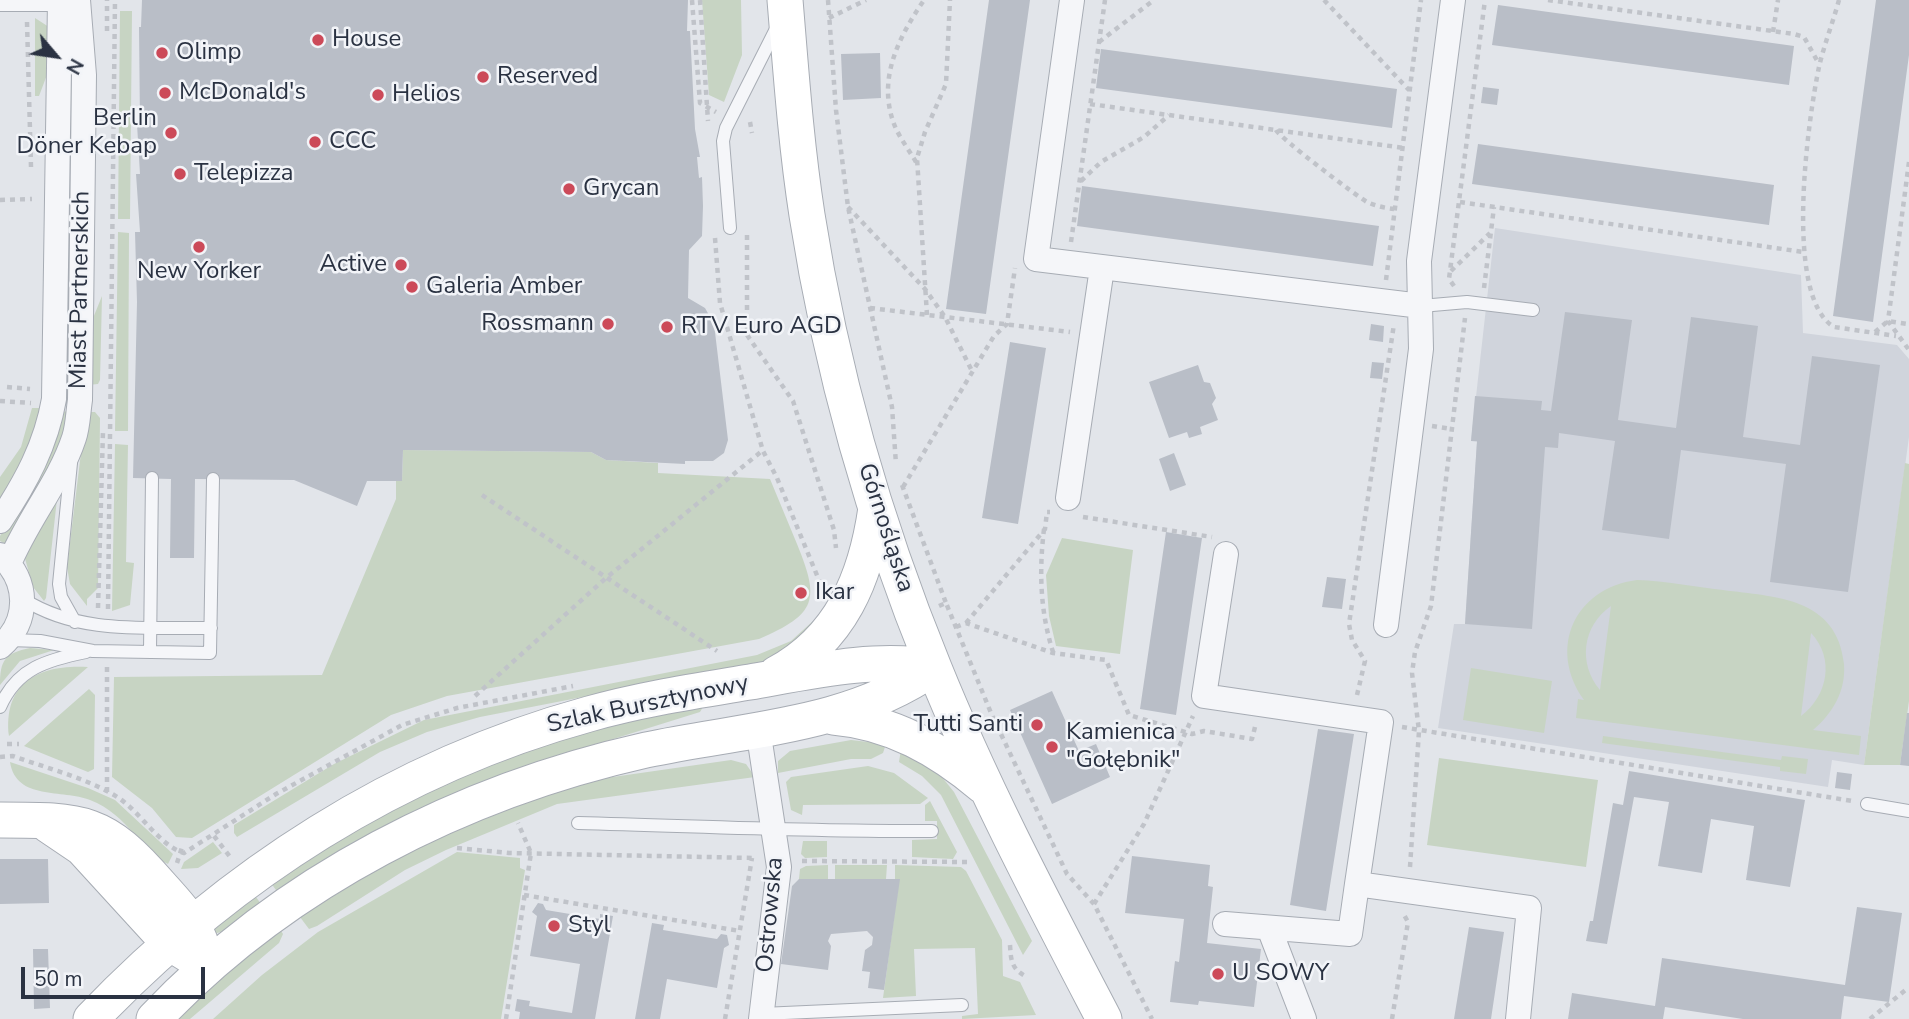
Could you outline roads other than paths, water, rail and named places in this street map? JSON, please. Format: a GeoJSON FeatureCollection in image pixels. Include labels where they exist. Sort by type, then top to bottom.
{"type":"FeatureCollection","features":[{"type":"Feature","properties":{"kind":"main road","name":"Górnośląska"},"geometry":{"type":"LineString","coordinates":[[785,5],[801,174],[817,272],[844,389],[890,496],[933,668],[987,790],[1104,1019]]}},
{"type":"Feature","properties":{"kind":"main road"},"geometry":{"type":"LineString","coordinates":[[768,679],[796,664],[816,647],[844,612],[890,496]]}},
{"type":"Feature","properties":{"kind":"main road","name":"Szlak Bursztynowy"},"geometry":{"type":"LineString","coordinates":[[91,1019],[180,932],[307,838],[401,786],[453,761],[537,729],[591,713],[768,679],[885,663],[918,664],[933,668]]}},
{"type":"Feature","properties":{"kind":"main road"},"geometry":{"type":"LineString","coordinates":[[830,717],[895,692],[933,668]]}},
{"type":"Feature","properties":{"kind":"main road"},"geometry":{"type":"LineString","coordinates":[[830,717],[852,719],[898,732],[938,752],[987,790]]}},
{"type":"Feature","properties":{"kind":"main road","name":"Szlak Bursztynowy"},"geometry":{"type":"LineString","coordinates":[[154,1019],[209,968],[275,915],[377,849],[466,806],[561,771],[645,751],[830,717]]}},
{"type":"Feature","properties":{"kind":"main road"},"geometry":{"type":"LineString","coordinates":[[0,816],[84,825],[112,836],[136,857],[180,932],[209,968]]}},
{"type":"Feature","properties":{"kind":"street"},"geometry":{"type":"LineString","coordinates":[[1072,0],[1036,259],[1421,306]]}},
{"type":"Feature","properties":{"kind":"street"},"geometry":{"type":"LineString","coordinates":[[1386,625],[1421,349],[1419,261],[1453,0]]}},
{"type":"Feature","properties":{"kind":"street","name":"Miast Partnerskich"},"geometry":{"type":"LineString","coordinates":[[5,559],[55,481],[75,436],[82,374],[84,75],[66,2]]}},
{"type":"Feature","properties":{"kind":"street","name":"Miast Partnerskich"},"geometry":{"type":"LineString","coordinates":[[0,521],[20,490],[43,445],[54,399],[66,2]]}},
{"type":"Feature","properties":{"kind":"street"},"geometry":{"type":"LineString","coordinates":[[1068,509],[1102,268]]}},
{"type":"Feature","properties":{"kind":"street"},"geometry":{"type":"LineString","coordinates":[[1223,546],[1204,696],[1381,722],[1350,934],[1226,923]]}},
{"type":"Feature","properties":{"kind":"street"},"geometry":{"type":"LineString","coordinates":[[4,644],[22,613],[23,599],[21,586],[5,559]]}},
{"type":"Feature","properties":{"kind":"street","name":"Ostrowska"},"geometry":{"type":"LineString","coordinates":[[758,729],[779,860],[761,1016]]}},
{"type":"Feature","properties":{"kind":"street"},"geometry":{"type":"LineString","coordinates":[[1357,884],[1529,908],[1518,1019]]}},
{"type":"Feature","properties":{"kind":"street"},"geometry":{"type":"LineString","coordinates":[[1269,928],[1304,1019]]}},
{"type":"Feature","properties":{"kind":"lane"},"geometry":{"type":"LineString","coordinates":[[0,5],[66,2]]}},
{"type":"Feature","properties":{"kind":"lane"},"geometry":{"type":"LineString","coordinates":[[730,228],[723,141],[729,119],[785,5]]}},
{"type":"Feature","properties":{"kind":"lane"},"geometry":{"type":"LineString","coordinates":[[1421,306],[1467,302],[1533,310]]}},
{"type":"Feature","properties":{"kind":"lane"},"geometry":{"type":"LineString","coordinates":[[75,436],[59,584],[61,597],[76,622]]}},
{"type":"Feature","properties":{"kind":"lane"},"geometry":{"type":"LineString","coordinates":[[150,651],[152,478]]}},
{"type":"Feature","properties":{"kind":"lane"},"geometry":{"type":"LineString","coordinates":[[4,644],[40,641],[93,651],[210,653],[213,479]]}},
{"type":"Feature","properties":{"kind":"lane"},"geometry":{"type":"LineString","coordinates":[[23,599],[48,613],[76,622],[108,626],[211,628]]}},
{"type":"Feature","properties":{"kind":"lane"},"geometry":{"type":"LineString","coordinates":[[0,707],[10,688],[25,671],[52,659],[93,651]]}},
{"type":"Feature","properties":{"kind":"lane"},"geometry":{"type":"LineString","coordinates":[[1867,804],[1909,811]]}},
{"type":"Feature","properties":{"kind":"lane"},"geometry":{"type":"LineString","coordinates":[[579,824],[805,832],[932,831]]}},
{"type":"Feature","properties":{"kind":"lane"},"geometry":{"type":"LineString","coordinates":[[761,1016],[962,1005]]}},
{"type":"Feature","properties":{"kind":"place","name":"House"},"geometry":{"type":"Point","coordinates":[318,40]}},
{"type":"Feature","properties":{"kind":"place","name":"Olimp"},"geometry":{"type":"Point","coordinates":[162,53]}},
{"type":"Feature","properties":{"kind":"place","name":"Reserved"},"geometry":{"type":"Point","coordinates":[483,77]}},
{"type":"Feature","properties":{"kind":"place","name":"McDonald's"},"geometry":{"type":"Point","coordinates":[165,93]}},
{"type":"Feature","properties":{"kind":"place","name":"Helios"},"geometry":{"type":"Point","coordinates":[378,95]}},
{"type":"Feature","properties":{"kind":"place","name":"Berlin Döner Kebap"},"geometry":{"type":"Point","coordinates":[171,133]}},
{"type":"Feature","properties":{"kind":"place","name":"CCC"},"geometry":{"type":"Point","coordinates":[315,142]}},
{"type":"Feature","properties":{"kind":"place","name":"Telepizza"},"geometry":{"type":"Point","coordinates":[180,174]}},
{"type":"Feature","properties":{"kind":"place","name":"Grycan"},"geometry":{"type":"Point","coordinates":[569,189]}},
{"type":"Feature","properties":{"kind":"place","name":"New Yorker"},"geometry":{"type":"Point","coordinates":[199,247]}},
{"type":"Feature","properties":{"kind":"place","name":"Active"},"geometry":{"type":"Point","coordinates":[401,265]}},
{"type":"Feature","properties":{"kind":"place","name":"Galeria Amber"},"geometry":{"type":"Point","coordinates":[412,287]}},
{"type":"Feature","properties":{"kind":"place","name":"Rossmann"},"geometry":{"type":"Point","coordinates":[608,324]}},
{"type":"Feature","properties":{"kind":"place","name":"RTV Euro AGD"},"geometry":{"type":"Point","coordinates":[667,327]}},
{"type":"Feature","properties":{"kind":"place","name":"Ikar"},"geometry":{"type":"Point","coordinates":[801,593]}},
{"type":"Feature","properties":{"kind":"place","name":"Tutti Santi"},"geometry":{"type":"Point","coordinates":[1037,725]}},
{"type":"Feature","properties":{"kind":"place","name":"Kamienica \"Gołębnik\""},"geometry":{"type":"Point","coordinates":[1052,747]}},
{"type":"Feature","properties":{"kind":"place","name":"Styl"},"geometry":{"type":"Point","coordinates":[554,926]}},
{"type":"Feature","properties":{"kind":"place","name":"U SOWY"},"geometry":{"type":"Point","coordinates":[1218,974]}}]}
